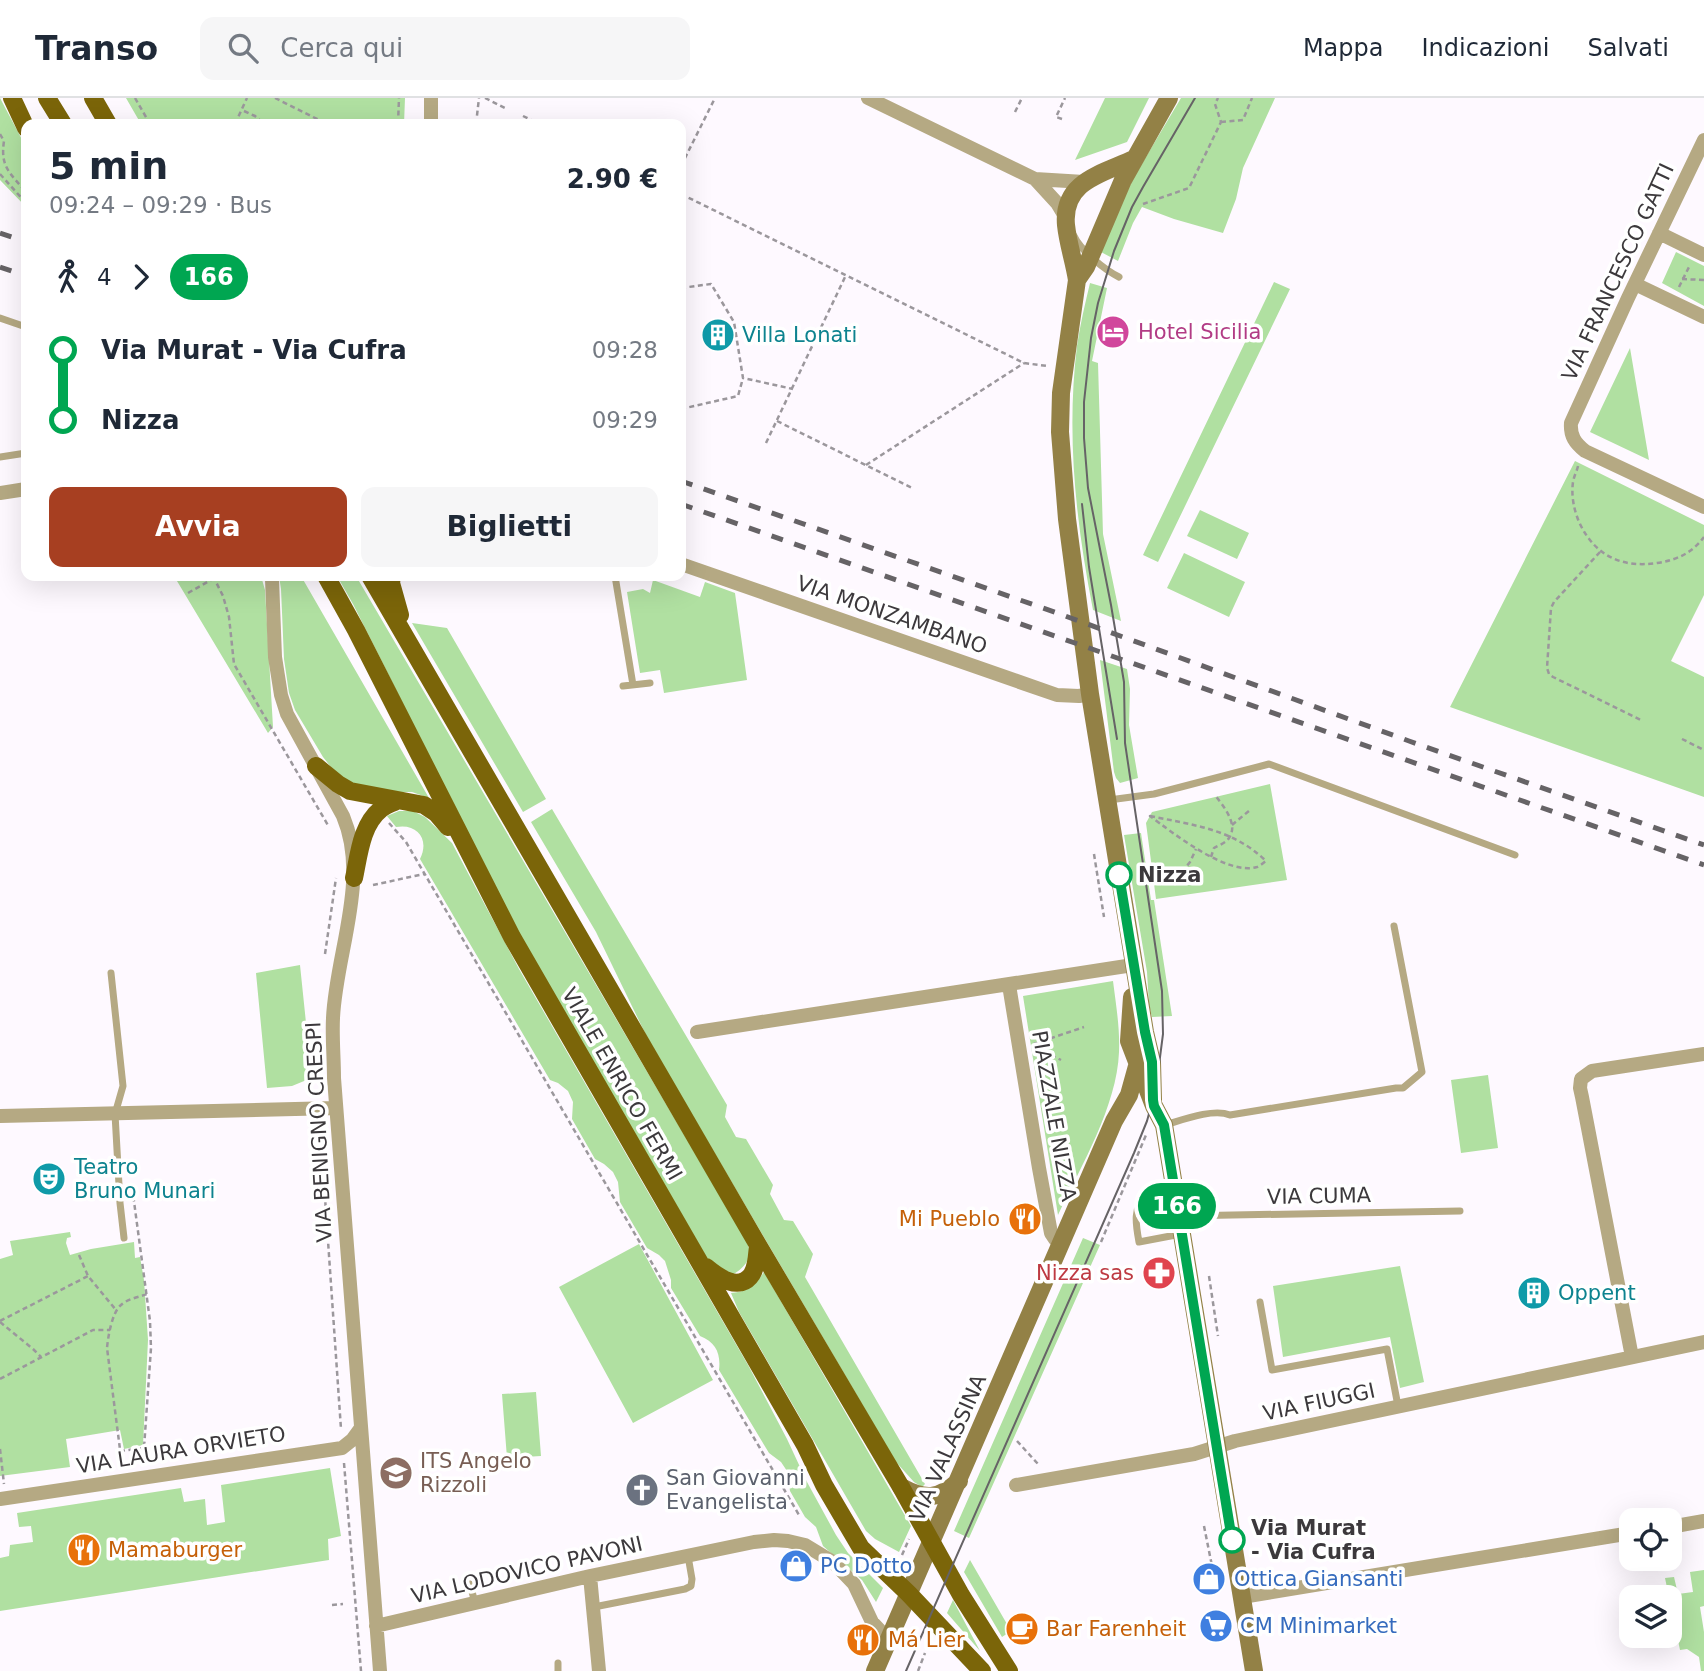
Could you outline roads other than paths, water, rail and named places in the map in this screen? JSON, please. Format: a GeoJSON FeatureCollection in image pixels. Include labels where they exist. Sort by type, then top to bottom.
{"type":"FeatureCollection","features":[{"type":"Feature","properties":{"kind":"main road"},"geometry":{"type":"LineString","coordinates":[[12,98],[22,119]]}},
{"type":"Feature","properties":{"kind":"main road"},"geometry":{"type":"LineString","coordinates":[[47,98],[60,119]]}},
{"type":"Feature","properties":{"kind":"main road"},"geometry":{"type":"LineString","coordinates":[[93,98],[105,119]]}},
{"type":"Feature","properties":{"kind":"main road"},"geometry":{"type":"LineString","coordinates":[[1077,280],[1086,267],[1134,159],[1169,98]]}},
{"type":"Feature","properties":{"kind":"main road"},"geometry":{"type":"LineString","coordinates":[[1134,159],[1091,179],[1075,189],[1068,200],[1067,224],[1077,280],[1060,393],[1060,432],[1069,531],[1090,694],[1133,965],[1137,1036],[1152,1062],[1154,1106],[1164,1125],[1254,1671]]}},
{"type":"Feature","properties":{"kind":"main road"},"geometry":{"type":"LineString","coordinates":[[1091,179],[1108,186],[1111,207]]}},
{"type":"Feature","properties":{"kind":"main road"},"geometry":{"type":"LineString","coordinates":[[1067,224],[1088,233],[1102,227]]}},
{"type":"Feature","properties":{"kind":"main road","name":"VIALE ENRICO FERMI"},"geometry":{"type":"LineString","coordinates":[[330,581],[512,937],[805,1445],[851,1533],[861,1548],[982,1671]]}},
{"type":"Feature","properties":{"kind":"main road","name":"VIALE ENRICO FERMI"},"geometry":{"type":"LineString","coordinates":[[373,581],[901,1487],[961,1595],[1009,1671]]}},
{"type":"Feature","properties":{"kind":"main road"},"geometry":{"type":"LineString","coordinates":[[392,581],[406,639]]}},
{"type":"Feature","properties":{"kind":"main road"},"geometry":{"type":"LineString","coordinates":[[316,766],[350,791],[424,805],[436,813],[466,848]]}},
{"type":"Feature","properties":{"kind":"main road"},"geometry":{"type":"LineString","coordinates":[[345,877],[368,826],[383,808],[397,801]]}},
{"type":"Feature","properties":{"kind":"main road","name":"PIAZZALE NIZZA"},"geometry":{"type":"LineString","coordinates":[[1062,1243],[1114,1121],[1129,1095],[1138,1063],[1137,1036]]}},
{"type":"Feature","properties":{"kind":"main road","name":"PIAZZALE NIZZA"},"geometry":{"type":"LineString","coordinates":[[1114,1121],[1137,1036]]}},
{"type":"Feature","properties":{"kind":"main road"},"geometry":{"type":"LineString","coordinates":[[1138,1063],[1153,1100]]}},
{"type":"Feature","properties":{"kind":"main road"},"geometry":{"type":"LineString","coordinates":[[1114,1121],[1133,1111],[1142,1111],[1164,1125]]}},
{"type":"Feature","properties":{"kind":"main road","name":"VIA VALASSINA"},"geometry":{"type":"LineString","coordinates":[[875,1671],[1062,1243]]}},
{"type":"Feature","properties":{"kind":"main road"},"geometry":{"type":"LineString","coordinates":[[698,1261],[723,1281],[745,1281],[752,1275],[758,1245]]}},
{"type":"Feature","properties":{"kind":"main road"},"geometry":{"type":"LineString","coordinates":[[901,1487],[915,1494],[934,1497],[948,1491],[959,1481]]}},
{"type":"Feature","properties":{"kind":"street"},"geometry":{"type":"LineString","coordinates":[[430,119],[431,98]]}},
{"type":"Feature","properties":{"kind":"street"},"geometry":{"type":"LineString","coordinates":[[877,100],[1035,179],[1057,203],[1067,224]]}},
{"type":"Feature","properties":{"kind":"street","name":"VIA FRANCESCO GATTI"},"geometry":{"type":"LineString","coordinates":[[1704,140],[1635,284],[1571,423],[1570,431],[1575,443],[1586,450],[1704,507]]}},
{"type":"Feature","properties":{"kind":"street"},"geometry":{"type":"LineString","coordinates":[[1035,179],[1091,179]]}},
{"type":"Feature","properties":{"kind":"street"},"geometry":{"type":"LineString","coordinates":[[1659,233],[1698,258]]}},
{"type":"Feature","properties":{"kind":"street"},"geometry":{"type":"LineString","coordinates":[[1635,284],[1704,317]]}},
{"type":"Feature","properties":{"kind":"street"},"geometry":{"type":"LineString","coordinates":[[0,493],[21,490]]}},
{"type":"Feature","properties":{"kind":"street","name":"VIA MONZAMBANO"},"geometry":{"type":"LineString","coordinates":[[686,566],[1057,695],[1090,694]]}},
{"type":"Feature","properties":{"kind":"street"},"geometry":{"type":"LineString","coordinates":[[272,581],[275,657],[281,695],[287,714],[316,766]]}},
{"type":"Feature","properties":{"kind":"street","name":"VIA BENIGNO CRESPI"},"geometry":{"type":"LineString","coordinates":[[316,766],[349,832],[352,846],[345,877],[333,1018],[336,1108],[380,1671]]}},
{"type":"Feature","properties":{"kind":"street"},"geometry":{"type":"LineString","coordinates":[[697,1032],[1133,965]]}},
{"type":"Feature","properties":{"kind":"street","name":"PIAZZALE NIZZA"},"geometry":{"type":"LineString","coordinates":[[1009,985],[1051,1233],[1062,1243]]}},
{"type":"Feature","properties":{"kind":"street"},"geometry":{"type":"LineString","coordinates":[[1632,1357],[1580,1088],[1581,1079],[1592,1071],[1704,1054]]}},
{"type":"Feature","properties":{"kind":"street"},"geometry":{"type":"LineString","coordinates":[[0,1116],[336,1108]]}},
{"type":"Feature","properties":{"kind":"street","name":"VIA FIUGGI"},"geometry":{"type":"LineString","coordinates":[[1016,1485],[1194,1454],[1235,1441],[1704,1342]]}},
{"type":"Feature","properties":{"kind":"street"},"geometry":{"type":"LineString","coordinates":[[360,1429],[352,1440],[342,1446],[363,1463]]}},
{"type":"Feature","properties":{"kind":"street","name":"VIA LAURA ORVIETO"},"geometry":{"type":"LineString","coordinates":[[2,1492],[342,1446]]}},
{"type":"Feature","properties":{"kind":"street"},"geometry":{"type":"LineString","coordinates":[[1682,1525],[1704,1521]]}},
{"type":"Feature","properties":{"kind":"street"},"geometry":{"type":"LineString","coordinates":[[1242,1597],[1619,1535]]}},
{"type":"Feature","properties":{"kind":"street","name":"VIA LODOVICO PAVONI"},"geometry":{"type":"LineString","coordinates":[[376,1626],[590,1576],[774,1540],[806,1545],[833,1562],[853,1584],[872,1622],[888,1640]]}},
{"type":"Feature","properties":{"kind":"street"},"geometry":{"type":"LineString","coordinates":[[590,1576],[599,1671]]}},
{"type":"Feature","properties":{"kind":"lane"},"geometry":{"type":"LineString","coordinates":[[1067,224],[1076,242],[1119,276]]}},
{"type":"Feature","properties":{"kind":"lane"},"geometry":{"type":"LineString","coordinates":[[0,318],[21,325]]}},
{"type":"Feature","properties":{"kind":"lane"},"geometry":{"type":"LineString","coordinates":[[0,457],[21,454]]}},
{"type":"Feature","properties":{"kind":"lane"},"geometry":{"type":"LineString","coordinates":[[616,581],[632,685]]}},
{"type":"Feature","properties":{"kind":"lane"},"geometry":{"type":"LineString","coordinates":[[623,686],[650,682]]}},
{"type":"Feature","properties":{"kind":"lane"},"geometry":{"type":"LineString","coordinates":[[1107,801],[1154,794],[1269,764],[1515,855]]}},
{"type":"Feature","properties":{"kind":"lane"},"geometry":{"type":"LineString","coordinates":[[1164,1125],[1222,1112],[1230,1115],[1403,1088],[1413,1080],[1422,1072],[1394,926]]}},
{"type":"Feature","properties":{"kind":"lane"},"geometry":{"type":"LineString","coordinates":[[111,973],[123,1086],[115,1114],[124,1238]]}},
{"type":"Feature","properties":{"kind":"lane"},"geometry":{"type":"LineString","coordinates":[[1174,1187],[1147,1194],[1140,1203],[1136,1214],[1139,1242],[1181,1225]]}},
{"type":"Feature","properties":{"kind":"lane","name":"VIA CUMA"},"geometry":{"type":"LineString","coordinates":[[1181,1225],[1460,1211]]}},
{"type":"Feature","properties":{"kind":"lane"},"geometry":{"type":"LineString","coordinates":[[1260,1302],[1272,1370],[1387,1349],[1398,1406]]}},
{"type":"Feature","properties":{"kind":"lane"},"geometry":{"type":"LineString","coordinates":[[594,1607],[691,1586],[688,1556]]}},
{"type":"Feature","properties":{"kind":"lane"},"geometry":{"type":"LineString","coordinates":[[470,1584],[475,1603]]}},
{"type":"Feature","properties":{"kind":"tram line"},"geometry":{"type":"LineString","coordinates":[[906,1671],[1134,1153],[1156,1088],[1163,1034],[1162,991],[1125,743],[1124,682],[1088,488],[1084,402],[1091,338],[1098,303],[1114,251],[1132,207],[1195,98]]}},
{"type":"Feature","properties":{"kind":"tram line"},"geometry":{"type":"LineString","coordinates":[[1082,504],[1089,567],[1117,739]]}},
{"type":"Feature","properties":{"kind":"railway"},"geometry":{"type":"LineString","coordinates":[[0,233],[21,240]]}},
{"type":"Feature","properties":{"kind":"railway"},"geometry":{"type":"LineString","coordinates":[[0,267],[21,274]]}},
{"type":"Feature","properties":{"kind":"railway"},"geometry":{"type":"LineString","coordinates":[[686,483],[1704,845]]}},
{"type":"Feature","properties":{"kind":"railway"},"geometry":{"type":"LineString","coordinates":[[686,506],[1704,865]]}},
{"type":"Feature","properties":{"kind":"place","name":"Hotel Sicilia"},"geometry":{"type":"Point","coordinates":[1113,332]}},
{"type":"Feature","properties":{"kind":"place","name":"Villa Lonati"},"geometry":{"type":"Point","coordinates":[718,335]}},
{"type":"Feature","properties":{"kind":"place","name":"Nizza"},"geometry":{"type":"Point","coordinates":[1119,875]}},
{"type":"Feature","properties":{"kind":"place","name":"Teatro Bruno Munari"},"geometry":{"type":"Point","coordinates":[49,1179]}},
{"type":"Feature","properties":{"kind":"place","name":"Mi Pueblo"},"geometry":{"type":"Point","coordinates":[1025,1219]}},
{"type":"Feature","properties":{"kind":"place","name":"Nizza sas"},"geometry":{"type":"Point","coordinates":[1159,1273]}},
{"type":"Feature","properties":{"kind":"place","name":"Oppent"},"geometry":{"type":"Point","coordinates":[1534,1293]}},
{"type":"Feature","properties":{"kind":"place","name":"ITS Angelo Rizzoli"},"geometry":{"type":"Point","coordinates":[396,1473]}},
{"type":"Feature","properties":{"kind":"place","name":"San Giovanni Evangelista"},"geometry":{"type":"Point","coordinates":[642,1490]}},
{"type":"Feature","properties":{"kind":"place","name":"Via Murat - Via Cufra"},"geometry":{"type":"Point","coordinates":[1232,1540]}},
{"type":"Feature","properties":{"kind":"place","name":"Mamaburger"},"geometry":{"type":"Point","coordinates":[84,1550]}},
{"type":"Feature","properties":{"kind":"place","name":"PC Dotto"},"geometry":{"type":"Point","coordinates":[796,1566]}},
{"type":"Feature","properties":{"kind":"place","name":"Ottica Giansanti"},"geometry":{"type":"Point","coordinates":[1209,1579]}},
{"type":"Feature","properties":{"kind":"place","name":"CM Minimarket"},"geometry":{"type":"Point","coordinates":[1216,1626]}},
{"type":"Feature","properties":{"kind":"place","name":"Bar Farenheit"},"geometry":{"type":"Point","coordinates":[1022,1629]}},
{"type":"Feature","properties":{"kind":"place","name":"Má Lier"},"geometry":{"type":"Point","coordinates":[863,1640]}}]}
